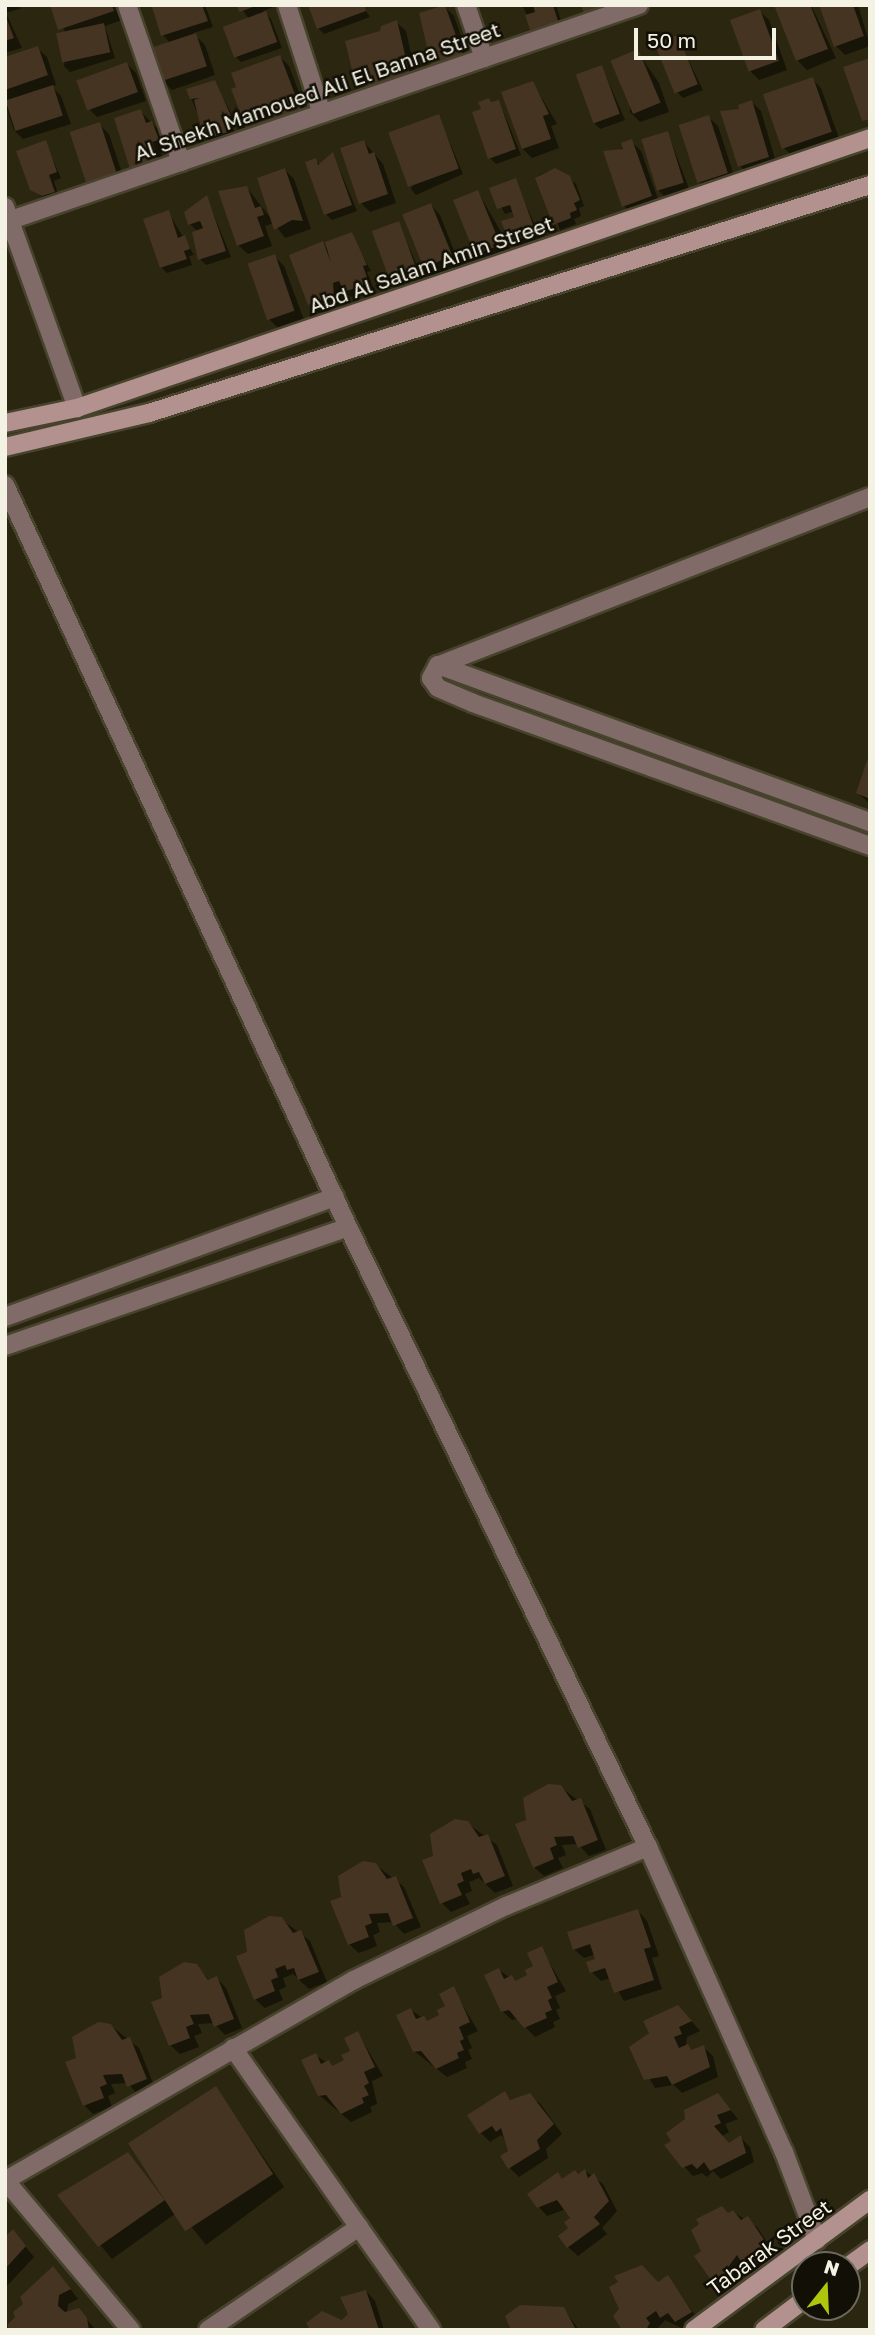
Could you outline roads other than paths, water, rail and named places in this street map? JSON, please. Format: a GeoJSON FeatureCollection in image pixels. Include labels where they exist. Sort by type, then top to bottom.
{"type":"FeatureCollection","features":[{"type":"Feature","properties":{"kind":"street"},"geometry":{"type":"LineString","coordinates":[[127,5],[181,162]]}},
{"type":"Feature","properties":{"kind":"street"},"geometry":{"type":"LineString","coordinates":[[287,5],[322,114]]}},
{"type":"Feature","properties":{"kind":"street"},"geometry":{"type":"LineString","coordinates":[[466,5],[484,58]]}},
{"type":"Feature","properties":{"kind":"street","name":"Al Shekh Mamoued Ali El Banna Street"},"geometry":{"type":"LineString","coordinates":[[7,216],[181,162],[639,5]]}},
{"type":"Feature","properties":{"kind":"street","name":"Abd Al Salam Amin Street"},"geometry":{"type":"LineString","coordinates":[[5,423],[77,408],[870,138]]}},
{"type":"Feature","properties":{"kind":"street"},"geometry":{"type":"LineString","coordinates":[[5,447],[149,413],[870,185]]}},
{"type":"Feature","properties":{"kind":"street"},"geometry":{"type":"LineString","coordinates":[[7,216],[77,408]]}},
{"type":"Feature","properties":{"kind":"street"},"geometry":{"type":"LineString","coordinates":[[5,485],[348,1227],[648,1847],[784,2152],[817,2240]]}},
{"type":"Feature","properties":{"kind":"street"},"geometry":{"type":"LineString","coordinates":[[870,497],[438,665],[431,678],[433,684],[453,695],[870,846]]}},
{"type":"Feature","properties":{"kind":"street"},"geometry":{"type":"LineString","coordinates":[[438,665],[870,821]]}},
{"type":"Feature","properties":{"kind":"street"},"geometry":{"type":"LineString","coordinates":[[5,1317],[335,1197]]}},
{"type":"Feature","properties":{"kind":"street"},"geometry":{"type":"LineString","coordinates":[[5,1346],[348,1227]]}},
{"type":"Feature","properties":{"kind":"street"},"geometry":{"type":"LineString","coordinates":[[131,2330],[6,2180],[354,1980],[482,1917],[648,1847]]}},
{"type":"Feature","properties":{"kind":"street"},"geometry":{"type":"LineString","coordinates":[[233,2048],[431,2330]]}},
{"type":"Feature","properties":{"kind":"street","name":"Tabarak Street"},"geometry":{"type":"LineString","coordinates":[[694,2330],[870,2200]]}},
{"type":"Feature","properties":{"kind":"street"},"geometry":{"type":"LineString","coordinates":[[208,2330],[359,2227]]}},
{"type":"Feature","properties":{"kind":"street"},"geometry":{"type":"LineString","coordinates":[[764,2330],[791,2310]]}}]}
